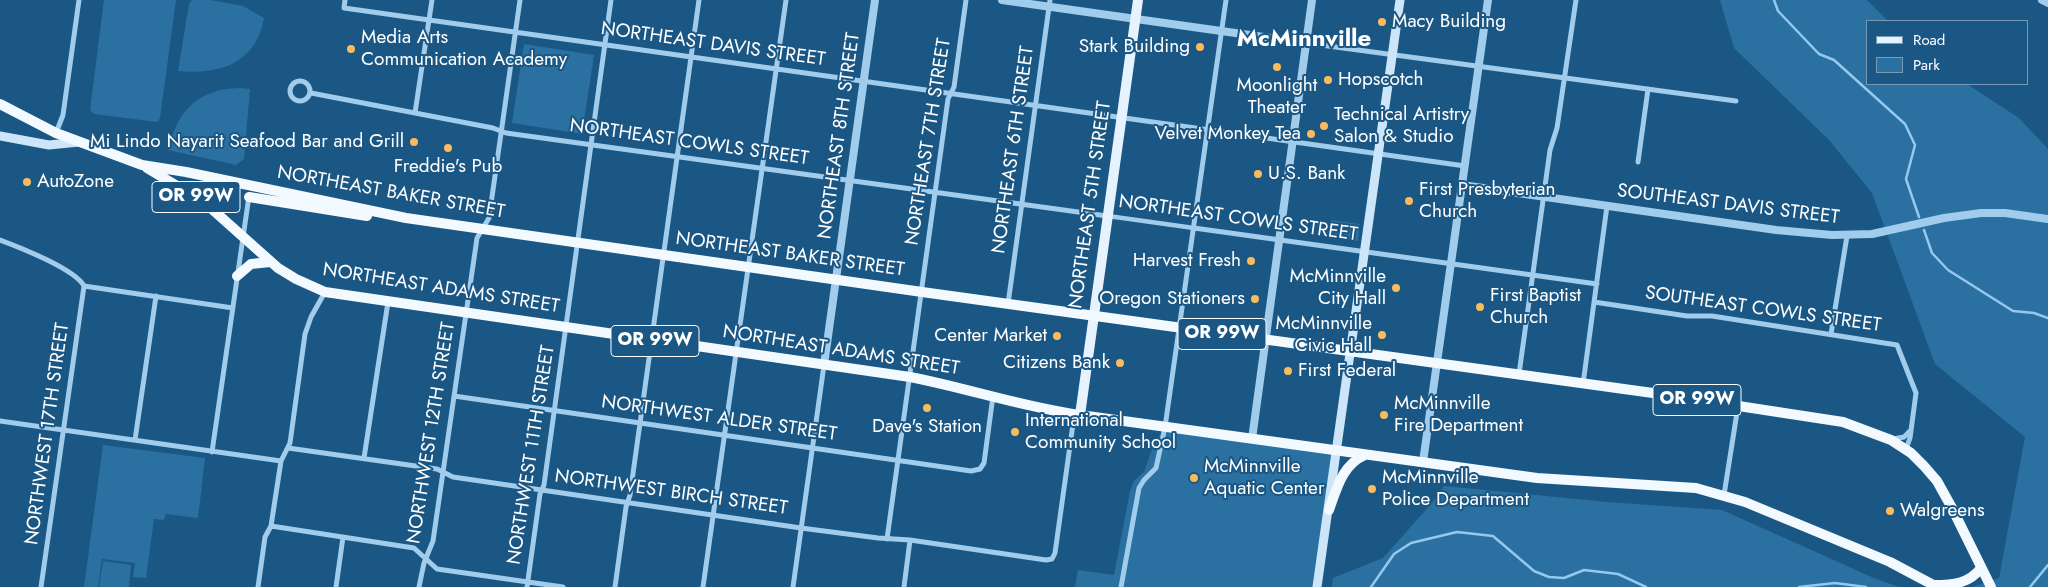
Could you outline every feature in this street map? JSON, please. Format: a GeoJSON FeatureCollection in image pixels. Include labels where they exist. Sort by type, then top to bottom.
{"type":"FeatureCollection","features":[{"type":"Feature","properties":{"kind":"highway","name":"OR 99W"},"geometry":{"type":"LineString","coordinates":[[0,104],[56,133],[142,164]]}},
{"type":"Feature","properties":{"kind":"highway","name":"NORTHEAST BAKER STREET"},"geometry":{"type":"LineString","coordinates":[[142,164],[406,218],[1437,364]]}},
{"type":"Feature","properties":{"kind":"highway","name":"NORTHEAST ADAMS STREET"},"geometry":{"type":"LineString","coordinates":[[142,164],[204,202],[270,262],[296,279],[325,292],[910,377],[993,396],[1027,406],[1080,415],[1423,462]]}},
{"type":"Feature","properties":{"kind":"highway"},"geometry":{"type":"LineString","coordinates":[[249,197],[375,217],[406,218]]}},
{"type":"Feature","properties":{"kind":"highway"},"geometry":{"type":"LineString","coordinates":[[237,276],[250,264],[270,262]]}},
{"type":"Feature","properties":{"kind":"highway","name":"OR 99W"},"geometry":{"type":"LineString","coordinates":[[1437,364],[1843,422],[1891,440],[1906,449],[1937,481],[1991,587]]}},
{"type":"Feature","properties":{"kind":"highway"},"geometry":{"type":"LineString","coordinates":[[1329,510],[1339,482],[1347,467],[1365,454]]}},
{"type":"Feature","properties":{"kind":"highway","name":"OR 99W"},"geometry":{"type":"LineString","coordinates":[[1423,462],[1537,478],[1696,488],[1724,495],[1890,562],[1935,586]]}},
{"type":"Feature","properties":{"kind":"highway"},"geometry":{"type":"LineString","coordinates":[[1935,586],[1962,583],[1976,575],[1981,568]]}},
{"type":"Feature","properties":{"kind":"main road","name":"NORTHEAST 5TH STREET"},"geometry":{"type":"LineString","coordinates":[[1080,415],[1138,0]]}},
{"type":"Feature","properties":{"kind":"main road"},"geometry":{"type":"LineString","coordinates":[[1317,587],[1400,0]]}},
{"type":"Feature","properties":{"kind":"main road"},"geometry":{"type":"LineString","coordinates":[[0,136],[49,145],[79,142]]}},
{"type":"Feature","properties":{"kind":"street"},"geometry":{"type":"LineString","coordinates":[[56,133],[63,115],[79,0]]}},
{"type":"Feature","properties":{"kind":"street","name":"NORTHEAST DAVIS STREET"},"geometry":{"type":"LineString","coordinates":[[345,0],[344,8],[1465,166]]}},
{"type":"Feature","properties":{"kind":"street"},"geometry":{"type":"LineString","coordinates":[[416,113],[432,0]]}},
{"type":"Feature","properties":{"kind":"street","name":"NORTHWEST 12TH STREET"},"geometry":{"type":"LineString","coordinates":[[419,587],[421,572],[433,541],[477,238],[489,218],[520,0]]}},
{"type":"Feature","properties":{"kind":"street","name":"NORTHWEST 11TH STREET"},"geometry":{"type":"LineString","coordinates":[[527,585],[566,328],[611,0]]}},
{"type":"Feature","properties":{"kind":"street"},"geometry":{"type":"LineString","coordinates":[[615,587],[652,340],[699,0]]}},
{"type":"Feature","properties":{"kind":"street"},"geometry":{"type":"LineString","coordinates":[[703,587],[786,0]]}},
{"type":"Feature","properties":{"kind":"street","name":"NORTHEAST 8TH STREET"},"geometry":{"type":"LineString","coordinates":[[824,365],[875,0]]}},
{"type":"Feature","properties":{"kind":"street","name":"NORTHEAST 7TH STREET"},"geometry":{"type":"LineString","coordinates":[[887,539],[948,99],[954,87],[966,0]]}},
{"type":"Feature","properties":{"kind":"street"},"geometry":{"type":"LineString","coordinates":[[1002,0],[1050,3],[1135,19],[1736,101]]}},
{"type":"Feature","properties":{"kind":"street"},"geometry":{"type":"LineString","coordinates":[[1121,587],[1139,488],[1156,468],[1165,427],[1226,0]]}},
{"type":"Feature","properties":{"kind":"street"},"geometry":{"type":"LineString","coordinates":[[1252,439],[1312,0]]}},
{"type":"Feature","properties":{"kind":"street"},"geometry":{"type":"LineString","coordinates":[[1423,462],[1488,0]]}},
{"type":"Feature","properties":{"kind":"street"},"geometry":{"type":"LineString","coordinates":[[1519,375],[1543,196],[1550,150],[1557,128],[1576,0]]}},
{"type":"Feature","properties":{"kind":"street"},"geometry":{"type":"LineString","coordinates":[[2042,0],[2048,3]]}},
{"type":"Feature","properties":{"kind":"street","name":"NORTHEAST 6TH STREET"},"geometry":{"type":"LineString","coordinates":[[1008,304],[1050,3]]}},
{"type":"Feature","properties":{"kind":"street","name":"NORTHEAST COWLS STREET"},"geometry":{"type":"LineString","coordinates":[[301,81],[309,85],[311,93],[309,98],[300,102],[292,97],[290,91],[294,83],[301,81]]}},
{"type":"Feature","properties":{"kind":"street"},"geometry":{"type":"LineString","coordinates":[[1638,162],[1648,89]]}},
{"type":"Feature","properties":{"kind":"street","name":"NORTHEAST COWLS STREET"},"geometry":{"type":"LineString","coordinates":[[311,93],[501,131],[1451,265]]}},
{"type":"Feature","properties":{"kind":"street","name":"SOUTHEAST DAVIS STREET"},"geometry":{"type":"LineString","coordinates":[[1462,185],[1794,232],[1847,236],[1881,232],[1981,212],[2048,219]]}},
{"type":"Feature","properties":{"kind":"street"},"geometry":{"type":"LineString","coordinates":[[212,452],[251,186]]}},
{"type":"Feature","properties":{"kind":"street"},"geometry":{"type":"LineString","coordinates":[[1583,384],[1607,206]]}},
{"type":"Feature","properties":{"kind":"street"},"geometry":{"type":"LineString","coordinates":[[1831,334],[1847,236]]}},
{"type":"Feature","properties":{"kind":"street"},"geometry":{"type":"LineString","coordinates":[[0,240],[25,249],[77,277],[84,286],[233,308]]}},
{"type":"Feature","properties":{"kind":"street"},"geometry":{"type":"LineString","coordinates":[[1451,265],[1597,284]]}},
{"type":"Feature","properties":{"kind":"street","name":"NORTHWEST 17TH STREET"},"geometry":{"type":"LineString","coordinates":[[41,587],[84,286]]}},
{"type":"Feature","properties":{"kind":"street"},"geometry":{"type":"LineString","coordinates":[[258,587],[265,537],[271,526],[281,461],[288,448],[305,334],[311,317],[325,292]]}},
{"type":"Feature","properties":{"kind":"street"},"geometry":{"type":"LineString","coordinates":[[135,440],[156,296]]}},
{"type":"Feature","properties":{"kind":"street"},"geometry":{"type":"LineString","coordinates":[[364,458],[388,302]]}},
{"type":"Feature","properties":{"kind":"street","name":"SOUTHEAST COWLS STREET"},"geometry":{"type":"LineString","coordinates":[[1594,302],[1687,316],[1712,316],[1894,343],[1899,347],[1916,393],[1910,438],[1906,449]]}},
{"type":"Feature","properties":{"kind":"street"},"geometry":{"type":"LineString","coordinates":[[792,587],[824,365]]}},
{"type":"Feature","properties":{"kind":"street","name":"NORTHWEST ALDER STREET"},"geometry":{"type":"LineString","coordinates":[[454,396],[971,471],[980,469],[984,462],[993,396]]}},
{"type":"Feature","properties":{"kind":"street"},"geometry":{"type":"LineString","coordinates":[[1724,495],[1738,406]]}},
{"type":"Feature","properties":{"kind":"street","name":"NORTHWEST BIRCH STREET"},"geometry":{"type":"LineString","coordinates":[[288,448],[437,469],[453,477],[801,528],[887,539],[910,540],[1052,560],[1055,553],[1073,424],[1080,415]]}},
{"type":"Feature","properties":{"kind":"street"},"geometry":{"type":"LineString","coordinates":[[0,421],[281,461]]}},
{"type":"Feature","properties":{"kind":"street"},"geometry":{"type":"LineString","coordinates":[[1891,440],[1904,437],[1910,431]]}},
{"type":"Feature","properties":{"kind":"street"},"geometry":{"type":"LineString","coordinates":[[271,526],[414,548],[437,569],[527,585],[563,587]]}},
{"type":"Feature","properties":{"kind":"street"},"geometry":{"type":"LineString","coordinates":[[336,587],[343,537]]}},
{"type":"Feature","properties":{"kind":"street"},"geometry":{"type":"LineString","coordinates":[[904,587],[910,540]]}},
{"type":"Feature","properties":{"kind":"green space"},"geometry":{"type":"Polygon","coordinates":[[[104,0],[176,0],[160,118],[157,122],[94,114],[90,110],[104,0]]]}},
{"type":"Feature","properties":{"kind":"green space"},"geometry":{"type":"Polygon","coordinates":[[[192,0],[211,0],[243,6],[264,18],[260,34],[244,56],[221,68],[208,71],[178,71],[189,4],[192,0]]]}},
{"type":"Feature","properties":{"kind":"green space"},"geometry":{"type":"Polygon","coordinates":[[[1720,0],[1867,0],[1887,20],[1866,20],[1866,85],[1969,85],[2019,118],[2048,149],[2048,587],[1972,587],[1999,578],[2025,437],[1935,364],[1872,193],[1829,140],[1734,48],[1720,0]]]}},
{"type":"Feature","properties":{"kind":"green space"},"geometry":{"type":"Polygon","coordinates":[[[524,44],[594,55],[582,134],[512,123],[524,44]]]}},
{"type":"Feature","properties":{"kind":"green space"},"geometry":{"type":"Polygon","coordinates":[[[225,89],[250,89],[244,159],[236,165],[168,150],[177,124],[192,105],[212,93],[225,89]]]}},
{"type":"Feature","properties":{"kind":"green space"},"geometry":{"type":"Polygon","coordinates":[[[1331,220],[1360,224],[1358,241],[1329,237],[1331,220]]]}},
{"type":"Feature","properties":{"kind":"green space"},"geometry":{"type":"Polygon","coordinates":[[[1165,427],[1337,450],[1316,587],[1075,587],[1078,570],[1114,575],[1130,491],[1134,481],[1144,472],[1152,449],[1165,427]]]}},
{"type":"Feature","properties":{"kind":"green space"},"geometry":{"type":"Polygon","coordinates":[[[103,445],[205,458],[198,518],[166,514],[164,520],[154,519],[146,578],[133,577],[135,563],[102,559],[98,587],[84,587],[103,445]]]}},
{"type":"Feature","properties":{"kind":"green space"},"geometry":{"type":"Polygon","coordinates":[[[1444,486],[1607,502],[1722,510],[1874,578],[1899,587],[1332,587],[1333,578],[1383,558],[1431,504],[1444,486]]]}},
{"type":"Feature","properties":{"kind":"green space"},"geometry":{"type":"Polygon","coordinates":[[[103,561],[131,565],[129,587],[99,587],[103,561]]]}},
{"type":"Feature","properties":{"kind":"waterway"},"geometry":{"type":"LineString","coordinates":[[1774,0],[1778,11],[1819,54],[1834,60],[1905,124],[1915,145],[1906,179],[1919,217]]}},
{"type":"Feature","properties":{"kind":"waterway"},"geometry":{"type":"LineString","coordinates":[[1924,230],[1932,253],[1948,270],[2013,311],[2034,313],[2048,318]]}},
{"type":"Feature","properties":{"kind":"waterway"},"geometry":{"type":"LineString","coordinates":[[1371,587],[1394,554],[1411,543],[1457,532],[1493,536],[1534,571],[1549,577],[1564,578],[1584,570],[1618,574],[1646,587]]}},
{"type":"Feature","properties":{"kind":"waterway"},"geometry":{"type":"LineString","coordinates":[[2030,587],[2048,565]]}},
{"type":"Feature","properties":{"kind":"waterway"},"geometry":{"type":"LineString","coordinates":[[1799,587],[1835,583],[1866,587]]}},
{"type":"Feature","properties":{"kind":"place","name":"Macy Building"},"geometry":{"type":"Point","coordinates":[1382,22]}},
{"type":"Feature","properties":{"kind":"place","name":"Stark Building"},"geometry":{"type":"Point","coordinates":[1200,47]}},
{"type":"Feature","properties":{"kind":"place","name":"Media Arts Communication Academy"},"geometry":{"type":"Point","coordinates":[351,49]}},
{"type":"Feature","properties":{"kind":"place","name":"Moonlight Theater"},"geometry":{"type":"Point","coordinates":[1277,67]}},
{"type":"Feature","properties":{"kind":"place","name":"Hopscotch"},"geometry":{"type":"Point","coordinates":[1328,80]}},
{"type":"Feature","properties":{"kind":"place","name":"Technical Artistry Salon & Studio"},"geometry":{"type":"Point","coordinates":[1324,126]}},
{"type":"Feature","properties":{"kind":"place","name":"Velvet Monkey Tea"},"geometry":{"type":"Point","coordinates":[1311,134]}},
{"type":"Feature","properties":{"kind":"place","name":"Mi Lindo Nayarit Seafood Bar and Grill"},"geometry":{"type":"Point","coordinates":[414,142]}},
{"type":"Feature","properties":{"kind":"place","name":"Freddie's Pub"},"geometry":{"type":"Point","coordinates":[448,148]}},
{"type":"Feature","properties":{"kind":"place","name":"U.S. Bank"},"geometry":{"type":"Point","coordinates":[1258,174]}},
{"type":"Feature","properties":{"kind":"place","name":"AutoZone"},"geometry":{"type":"Point","coordinates":[27,182]}},
{"type":"Feature","properties":{"kind":"place","name":"First Presbyterian Church"},"geometry":{"type":"Point","coordinates":[1409,201]}},
{"type":"Feature","properties":{"kind":"place","name":"Harvest Fresh"},"geometry":{"type":"Point","coordinates":[1251,261]}},
{"type":"Feature","properties":{"kind":"place","name":"McMinnville City Hall"},"geometry":{"type":"Point","coordinates":[1396,288]}},
{"type":"Feature","properties":{"kind":"place","name":"Oregon Stationers"},"geometry":{"type":"Point","coordinates":[1255,299]}},
{"type":"Feature","properties":{"kind":"place","name":"First Baptist Church"},"geometry":{"type":"Point","coordinates":[1480,307]}},
{"type":"Feature","properties":{"kind":"place","name":"McMinnville Civic Hall"},"geometry":{"type":"Point","coordinates":[1382,335]}},
{"type":"Feature","properties":{"kind":"place","name":"Center Market"},"geometry":{"type":"Point","coordinates":[1057,336]}},
{"type":"Feature","properties":{"kind":"place","name":"Citizens Bank"},"geometry":{"type":"Point","coordinates":[1120,363]}},
{"type":"Feature","properties":{"kind":"place","name":"First Federal"},"geometry":{"type":"Point","coordinates":[1288,371]}},
{"type":"Feature","properties":{"kind":"place","name":"Dave's Station"},"geometry":{"type":"Point","coordinates":[927,408]}},
{"type":"Feature","properties":{"kind":"place","name":"McMinnville Fire Department"},"geometry":{"type":"Point","coordinates":[1384,415]}},
{"type":"Feature","properties":{"kind":"place","name":"International Community School"},"geometry":{"type":"Point","coordinates":[1015,432]}},
{"type":"Feature","properties":{"kind":"place","name":"McMinnville Aquatic Center"},"geometry":{"type":"Point","coordinates":[1194,478]}},
{"type":"Feature","properties":{"kind":"place","name":"McMinnville Police Department"},"geometry":{"type":"Point","coordinates":[1372,489]}},
{"type":"Feature","properties":{"kind":"place","name":"Walgreens"},"geometry":{"type":"Point","coordinates":[1890,511]}},
{"type":"Feature","properties":{"kind":"district","name":"McMinnville"},"geometry":{"type":"Point","coordinates":[1304,40]}}]}
